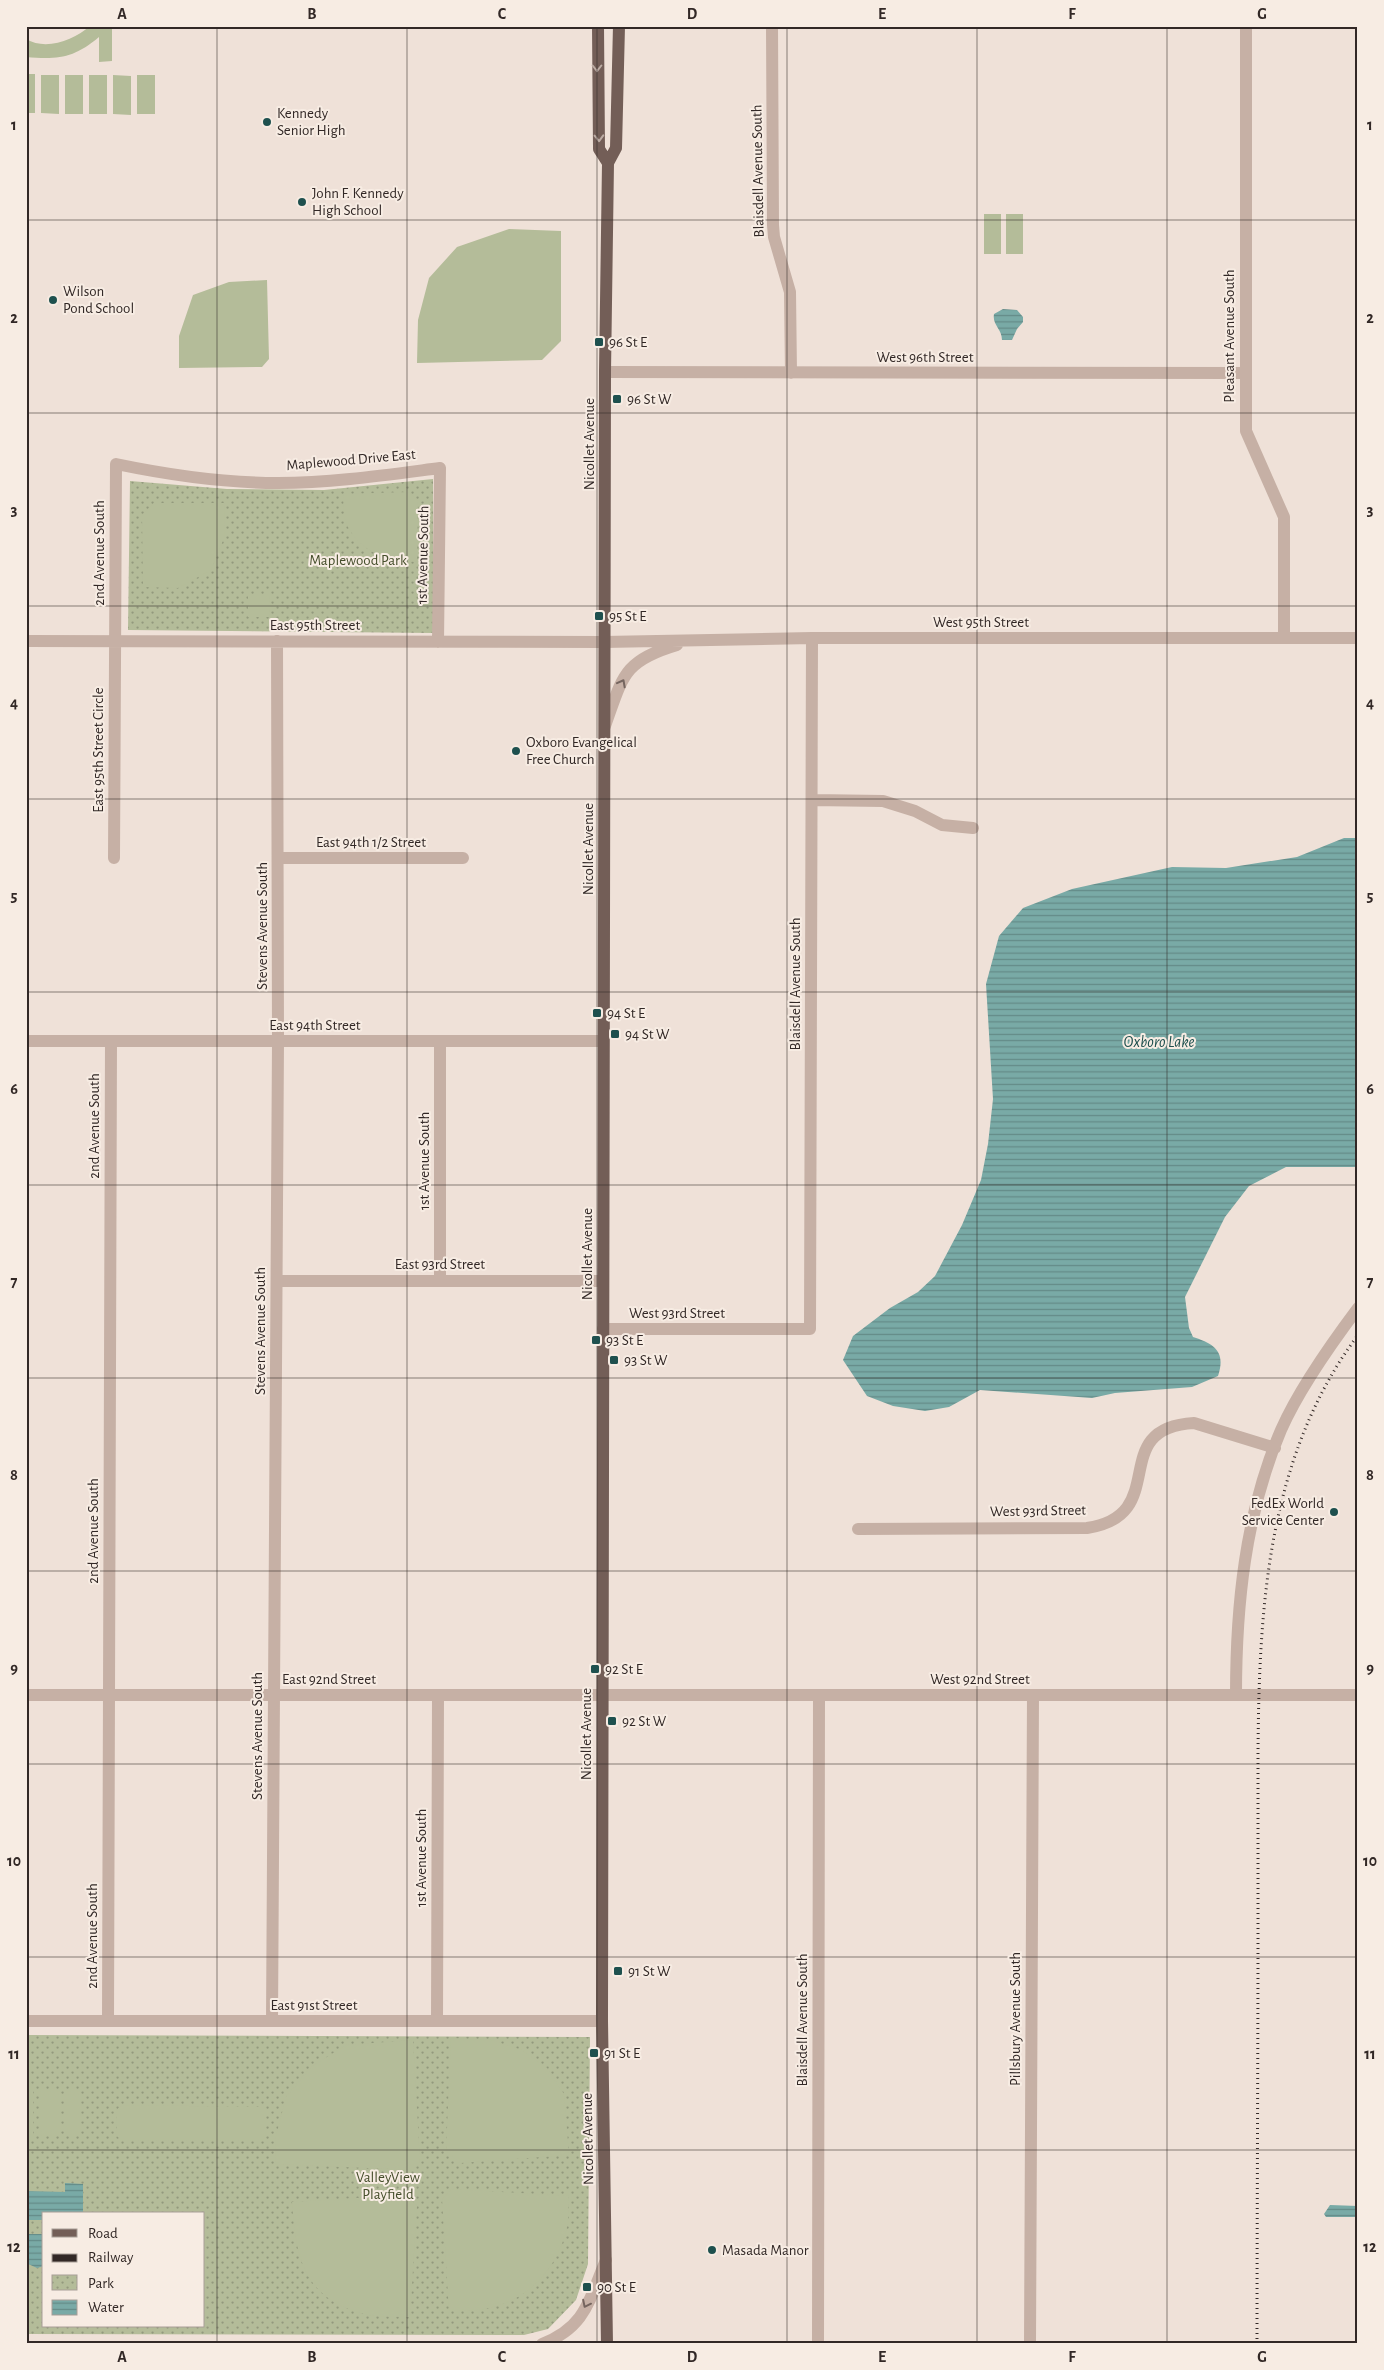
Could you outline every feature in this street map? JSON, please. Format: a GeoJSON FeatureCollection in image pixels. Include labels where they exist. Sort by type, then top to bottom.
{"type":"FeatureCollection","features":[{"type":"Feature","properties":{"kind":"main road","name":"Nicollet Avenue"},"geometry":{"type":"LineString","coordinates":[[598,26],[599,149],[608,163]]}},
{"type":"Feature","properties":{"kind":"main road","name":"Nicollet Avenue"},"geometry":{"type":"LineString","coordinates":[[607,2344],[602,2021],[605,372],[608,163],[616,148],[619,26]]}},
{"type":"Feature","properties":{"kind":"street","name":"Blaisdell Avenue South"},"geometry":{"type":"LineString","coordinates":[[772,26],[773,225],[774,237],[790,292],[791,373]]}},
{"type":"Feature","properties":{"kind":"street","name":"Pleasant Avenue South"},"geometry":{"type":"LineString","coordinates":[[1246,26],[1246,431],[1284,517],[1284,637]]}},
{"type":"Feature","properties":{"kind":"street","name":"West 96th Street"},"geometry":{"type":"LineString","coordinates":[[605,372],[1245,373]]}},
{"type":"Feature","properties":{"kind":"street","name":"Maplewood Drive East"},"geometry":{"type":"LineString","coordinates":[[116,464],[179,476],[224,481],[278,483],[333,481],[440,468]]}},
{"type":"Feature","properties":{"kind":"street","name":"2nd Avenue South"},"geometry":{"type":"LineString","coordinates":[[115,641],[116,464]]}},
{"type":"Feature","properties":{"kind":"street","name":"1st Avenue South"},"geometry":{"type":"LineString","coordinates":[[438,642],[440,468]]}},
{"type":"Feature","properties":{"kind":"street","name":"Blaisdell Avenue South"},"geometry":{"type":"LineString","coordinates":[[810,1330],[812,638]]}},
{"type":"Feature","properties":{"kind":"street","name":"West 95th Street"},"geometry":{"type":"LineString","coordinates":[[604,642],[812,638],[1358,638]]}},
{"type":"Feature","properties":{"kind":"street"},"geometry":{"type":"LineString","coordinates":[[604,728],[621,682],[639,659],[653,652],[694,640]]}},
{"type":"Feature","properties":{"kind":"street","name":"East 95th Street"},"geometry":{"type":"LineString","coordinates":[[26,641],[604,642]]}},
{"type":"Feature","properties":{"kind":"street","name":"East 95th Street Circle"},"geometry":{"type":"LineString","coordinates":[[114,858],[115,641]]}},
{"type":"Feature","properties":{"kind":"street","name":"Stevens Avenue South"},"geometry":{"type":"LineString","coordinates":[[272,2021],[278,1041],[277,641]]}},
{"type":"Feature","properties":{"kind":"street"},"geometry":{"type":"LineString","coordinates":[[812,800],[883,801],[915,811],[942,825],[974,828]]}},
{"type":"Feature","properties":{"kind":"street","name":"East 94th 1/2 Street"},"geometry":{"type":"LineString","coordinates":[[278,858],[463,858]]}},
{"type":"Feature","properties":{"kind":"street","name":"East 94th Street"},"geometry":{"type":"LineString","coordinates":[[26,1040],[603,1041]]}},
{"type":"Feature","properties":{"kind":"street","name":"2nd Avenue South"},"geometry":{"type":"LineString","coordinates":[[108,2021],[111,1041]]}},
{"type":"Feature","properties":{"kind":"street","name":"1st Avenue South"},"geometry":{"type":"LineString","coordinates":[[440,1041],[440,1280]]}},
{"type":"Feature","properties":{"kind":"street","name":"East 93rd Street"},"geometry":{"type":"LineString","coordinates":[[277,1280],[603,1280]]}},
{"type":"Feature","properties":{"kind":"street"},"geometry":{"type":"LineString","coordinates":[[1236,1695],[1236,1640],[1240,1587],[1263,1482],[1292,1407],[1358,1308]]}},
{"type":"Feature","properties":{"kind":"street","name":"West 93rd Street"},"geometry":{"type":"LineString","coordinates":[[603,1330],[810,1330]]}},
{"type":"Feature","properties":{"kind":"street","name":"West 93rd Street"},"geometry":{"type":"LineString","coordinates":[[858,1529],[1087,1528],[1101,1526],[1119,1517],[1132,1502],[1137,1488],[1140,1461],[1146,1448],[1155,1437],[1167,1429],[1180,1424],[1194,1424],[1275,1448]]}},
{"type":"Feature","properties":{"kind":"street","name":"East 92nd Street"},"geometry":{"type":"LineString","coordinates":[[26,1695],[602,1696]]}},
{"type":"Feature","properties":{"kind":"street","name":"1st Avenue South"},"geometry":{"type":"LineString","coordinates":[[437,2021],[438,1695]]}},
{"type":"Feature","properties":{"kind":"street","name":"Pillsbury Avenue South"},"geometry":{"type":"LineString","coordinates":[[1030,2344],[1033,1695]]}},
{"type":"Feature","properties":{"kind":"street","name":"West 92nd Street"},"geometry":{"type":"LineString","coordinates":[[602,1696],[1358,1695]]}},
{"type":"Feature","properties":{"kind":"street","name":"Blaisdell Avenue South"},"geometry":{"type":"LineString","coordinates":[[818,2344],[819,1696]]}},
{"type":"Feature","properties":{"kind":"street","name":"East 91st Street"},"geometry":{"type":"LineString","coordinates":[[26,2022],[602,2021]]}},
{"type":"Feature","properties":{"kind":"street"},"geometry":{"type":"LineString","coordinates":[[542,2344],[569,2330],[579,2319],[606,2260]]}},
{"type":"Feature","properties":{"kind":"green space"},"geometry":{"type":"Polygon","coordinates":[[[90,26],[112,26],[112,61],[99,62],[99,37],[82,49],[65,56],[57,58],[26,57],[26,39],[42,44],[51,44],[76,36],[90,26]]]}},
{"type":"Feature","properties":{"kind":"green space"},"geometry":{"type":"Polygon","coordinates":[[[26,74],[35,74],[35,113],[26,113],[26,74]]]}},
{"type":"Feature","properties":{"kind":"green space"},"geometry":{"type":"Polygon","coordinates":[[[41,75],[59,75],[59,114],[41,113],[41,75]]]}},
{"type":"Feature","properties":{"kind":"green space"},"geometry":{"type":"Polygon","coordinates":[[[65,75],[83,75],[83,114],[65,114],[65,75]]]}},
{"type":"Feature","properties":{"kind":"green space"},"geometry":{"type":"Polygon","coordinates":[[[89,75],[107,75],[107,114],[89,114],[89,75]]]}},
{"type":"Feature","properties":{"kind":"green space"},"geometry":{"type":"Polygon","coordinates":[[[113,75],[131,76],[131,115],[113,114],[113,75]]]}},
{"type":"Feature","properties":{"kind":"green space"},"geometry":{"type":"Polygon","coordinates":[[[137,75],[155,75],[155,114],[137,114],[137,75]]]}},
{"type":"Feature","properties":{"kind":"green space"},"geometry":{"type":"Polygon","coordinates":[[[984,214],[1001,214],[1001,254],[984,254],[984,214]]]}},
{"type":"Feature","properties":{"kind":"green space"},"geometry":{"type":"Polygon","coordinates":[[[1006,214],[1023,214],[1023,254],[1006,254],[1006,214]]]}},
{"type":"Feature","properties":{"kind":"green space"},"geometry":{"type":"Polygon","coordinates":[[[509,229],[561,231],[561,341],[542,360],[417,363],[418,320],[429,278],[457,247],[509,229]]]}},
{"type":"Feature","properties":{"kind":"green space"},"geometry":{"type":"Polygon","coordinates":[[[267,280],[269,359],[262,367],[179,368],[179,336],[193,295],[229,282],[267,280]]]}},
{"type":"Feature","properties":{"kind":"green space","name":"Maplewood Park"},"geometry":{"type":"Polygon","coordinates":[[[433,479],[433,633],[128,630],[130,481],[227,489],[324,490],[433,479]]]}},
{"type":"Feature","properties":{"kind":"green space"},"geometry":{"type":"Polygon","coordinates":[[[409,492],[418,501],[417,562],[376,554],[360,543],[347,525],[344,514],[343,494],[409,492]]]}},
{"type":"Feature","properties":{"kind":"green space"},"geometry":{"type":"Polygon","coordinates":[[[154,503],[225,503],[224,538],[211,570],[178,588],[143,587],[142,515],[154,503]]]}},
{"type":"Feature","properties":{"kind":"green space"},"geometry":{"type":"Polygon","coordinates":[[[248,596],[269,596],[270,617],[248,617],[248,596]]]}},
{"type":"Feature","properties":{"kind":"green space","name":"ValleyView Playfield"},"geometry":{"type":"Polygon","coordinates":[[[26,2035],[590,2037],[588,2264],[576,2300],[548,2329],[524,2335],[26,2334],[26,2035]]]}},
{"type":"Feature","properties":{"kind":"green space"},"geometry":{"type":"Polygon","coordinates":[[[451,2038],[491,2040],[522,2050],[547,2068],[564,2094],[569,2155],[461,2163],[446,2151],[451,2038]]]}},
{"type":"Feature","properties":{"kind":"green space"},"geometry":{"type":"Polygon","coordinates":[[[413,2040],[420,2162],[413,2170],[275,2164],[276,2136],[286,2097],[311,2067],[346,2045],[413,2040]]]}},
{"type":"Feature","properties":{"kind":"green space"},"geometry":{"type":"Polygon","coordinates":[[[64,2089],[81,2089],[81,2135],[64,2135],[64,2089]]]}},
{"type":"Feature","properties":{"kind":"green space"},"geometry":{"type":"Polygon","coordinates":[[[26,2090],[33,2090],[33,2136],[26,2136],[26,2090]]]}},
{"type":"Feature","properties":{"kind":"green space"},"geometry":{"type":"Polygon","coordinates":[[[41,2090],[59,2090],[59,2135],[41,2136],[41,2090]]]}},
{"type":"Feature","properties":{"kind":"green space"},"geometry":{"type":"Polygon","coordinates":[[[121,2105],[262,2107],[266,2111],[266,2134],[261,2141],[121,2140],[117,2136],[116,2111],[121,2105]]]}},
{"type":"Feature","properties":{"kind":"green space"},"geometry":{"type":"Polygon","coordinates":[[[452,2189],[569,2196],[568,2223],[563,2242],[548,2270],[527,2291],[500,2305],[476,2310],[449,2311],[442,2199],[452,2189]]]}},
{"type":"Feature","properties":{"kind":"green space"},"geometry":{"type":"Polygon","coordinates":[[[405,2195],[417,2205],[410,2317],[364,2314],[344,2307],[328,2298],[315,2286],[300,2258],[296,2241],[292,2202],[405,2195]]]}},
{"type":"Feature","properties":{"kind":"water"},"geometry":{"type":"Polygon","coordinates":[[[1003,309],[1017,310],[1023,317],[1023,322],[1012,340],[1002,340],[1002,336],[994,321],[994,314],[1003,309]]]}},
{"type":"Feature","properties":{"kind":"water","name":"Oxboro Lake"},"geometry":{"type":"Polygon","coordinates":[[[1344,838],[1358,838],[1358,1167],[1286,1167],[1249,1186],[1225,1217],[1185,1297],[1189,1328],[1193,1337],[1213,1346],[1217,1350],[1221,1361],[1218,1376],[1192,1387],[1115,1393],[1092,1398],[980,1390],[949,1407],[925,1411],[893,1406],[867,1396],[843,1360],[853,1336],[890,1308],[918,1292],[935,1276],[962,1225],[981,1180],[988,1144],[993,1099],[986,984],[999,936],[1023,908],[1072,889],[1172,867],[1226,868],[1297,857],[1344,838]]]}},
{"type":"Feature","properties":{"kind":"water"},"geometry":{"type":"Polygon","coordinates":[[[65,2183],[83,2184],[83,2212],[42,2212],[42,2220],[26,2220],[26,2191],[65,2192],[65,2183]]]}},
{"type":"Feature","properties":{"kind":"water"},"geometry":{"type":"Polygon","coordinates":[[[1330,2205],[1358,2206],[1358,2217],[1326,2217],[1324,2214],[1330,2205]]]}},
{"type":"Feature","properties":{"kind":"water"},"geometry":{"type":"Polygon","coordinates":[[[27,2234],[42,2234],[42,2267],[37,2268],[26,2263],[27,2234]]]}},
{"type":"Feature","properties":{"kind":"railway"},"geometry":{"type":"LineString","coordinates":[[1257,2344],[1258,1754],[1261,1644],[1266,1589],[1274,1536],[1287,1483],[1304,1431],[1328,1382],[1358,1335]]}},
{"type":"Feature","properties":{"kind":"place","name":"Kennedy Senior High"},"geometry":{"type":"Point","coordinates":[267,122]}},
{"type":"Feature","properties":{"kind":"place","name":"John F. Kennedy High School"},"geometry":{"type":"Point","coordinates":[302,202]}},
{"type":"Feature","properties":{"kind":"place","name":"Wilson Pond School"},"geometry":{"type":"Point","coordinates":[53,300]}},
{"type":"Feature","properties":{"kind":"place","name":"96 St E"},"geometry":{"type":"Point","coordinates":[599,342]}},
{"type":"Feature","properties":{"kind":"place","name":"96 St W"},"geometry":{"type":"Point","coordinates":[617,399]}},
{"type":"Feature","properties":{"kind":"place","name":"95 St E"},"geometry":{"type":"Point","coordinates":[599,616]}},
{"type":"Feature","properties":{"kind":"place","name":"Oxboro Evangelical Free Church"},"geometry":{"type":"Point","coordinates":[516,751]}},
{"type":"Feature","properties":{"kind":"place","name":"94 St E"},"geometry":{"type":"Point","coordinates":[597,1013]}},
{"type":"Feature","properties":{"kind":"place","name":"94 St W"},"geometry":{"type":"Point","coordinates":[615,1034]}},
{"type":"Feature","properties":{"kind":"place","name":"93 St E"},"geometry":{"type":"Point","coordinates":[596,1340]}},
{"type":"Feature","properties":{"kind":"place","name":"93 St W"},"geometry":{"type":"Point","coordinates":[614,1360]}},
{"type":"Feature","properties":{"kind":"place","name":"FedEx World Service Center"},"geometry":{"type":"Point","coordinates":[1334,1512]}},
{"type":"Feature","properties":{"kind":"place","name":"92 St E"},"geometry":{"type":"Point","coordinates":[595,1669]}},
{"type":"Feature","properties":{"kind":"place","name":"92 St W"},"geometry":{"type":"Point","coordinates":[612,1721]}},
{"type":"Feature","properties":{"kind":"place","name":"91 St W"},"geometry":{"type":"Point","coordinates":[618,1971]}},
{"type":"Feature","properties":{"kind":"place","name":"91 St E"},"geometry":{"type":"Point","coordinates":[594,2053]}},
{"type":"Feature","properties":{"kind":"place","name":"Masada Manor"},"geometry":{"type":"Point","coordinates":[712,2250]}},
{"type":"Feature","properties":{"kind":"place","name":"90 St E"},"geometry":{"type":"Point","coordinates":[587,2287]}}]}
